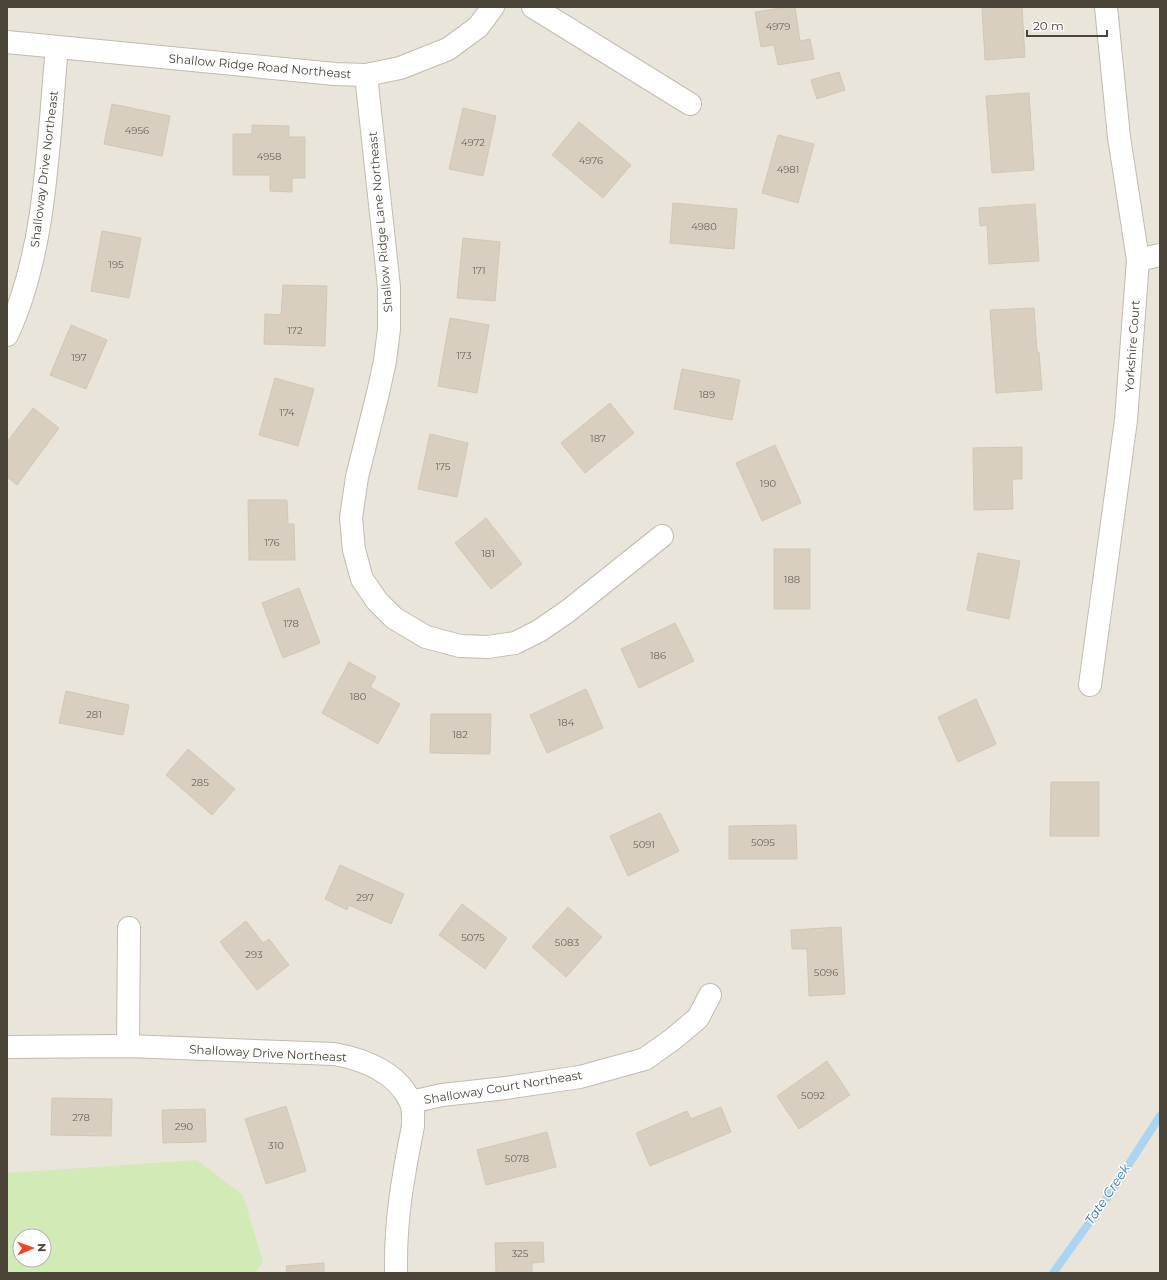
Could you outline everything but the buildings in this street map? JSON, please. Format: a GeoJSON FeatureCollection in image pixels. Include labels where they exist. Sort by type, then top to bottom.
{"type":"FeatureCollection","features":[{"type":"Feature","properties":{"kind":"street","name":"Shallow Ridge Road Northeast"},"geometry":{"type":"LineString","coordinates":[[7,42],[334,74],[366,74],[400,68],[448,49],[478,27],[493,7]]}},
{"type":"Feature","properties":{"kind":"street"},"geometry":{"type":"LineString","coordinates":[[533,7],[690,104]]}},
{"type":"Feature","properties":{"kind":"street","name":"Yorkshire Court"},"geometry":{"type":"LineString","coordinates":[[1090,685],[1126,420],[1138,260],[1120,137],[1106,7]]}},
{"type":"Feature","properties":{"kind":"street","name":"Shalloway Drive Northeast"},"geometry":{"type":"LineString","coordinates":[[7,335],[16,316],[36,246],[57,47]]}},
{"type":"Feature","properties":{"kind":"street","name":"Shallow Ridge Lane Northeast"},"geometry":{"type":"LineString","coordinates":[[366,74],[388,287],[389,329],[385,361],[357,477],[351,518],[354,550],[362,579],[377,601],[394,618],[426,637],[460,646],[488,647],[515,643],[539,631],[568,611],[662,536]]}},
{"type":"Feature","properties":{"kind":"street"},"geometry":{"type":"LineString","coordinates":[[1138,260],[1160,255]]}},
{"type":"Feature","properties":{"kind":"street"},"geometry":{"type":"LineString","coordinates":[[128,1046],[129,928]]}},
{"type":"Feature","properties":{"kind":"street","name":"Shalloway Court Northeast"},"geometry":{"type":"LineString","coordinates":[[411,1102],[442,1096],[580,1077],[645,1059],[673,1040],[698,1018],[710,995]]}},
{"type":"Feature","properties":{"kind":"street","name":"Shalloway Drive Northeast"},"geometry":{"type":"LineString","coordinates":[[7,1047],[128,1046],[334,1054],[353,1058],[384,1072],[404,1091],[411,1102]]}},
{"type":"Feature","properties":{"kind":"street"},"geometry":{"type":"LineString","coordinates":[[396,1273],[398,1204],[413,1126],[411,1102]]}},
{"type":"Feature","properties":{"kind":"shaded area"},"geometry":{"type":"Polygon","coordinates":[[[7,7],[1160,7],[1160,1273],[7,1273],[7,7]]]}},
{"type":"Feature","properties":{"kind":"green space"},"geometry":{"type":"Polygon","coordinates":[[[197,1160],[243,1195],[263,1262],[255,1273],[7,1273],[7,1173],[197,1160]]]}},
{"type":"Feature","properties":{"kind":"waterway","name":"Tate Creek"},"geometry":{"type":"LineString","coordinates":[[1053,1273],[1109,1195],[1160,1116]]}}]}
